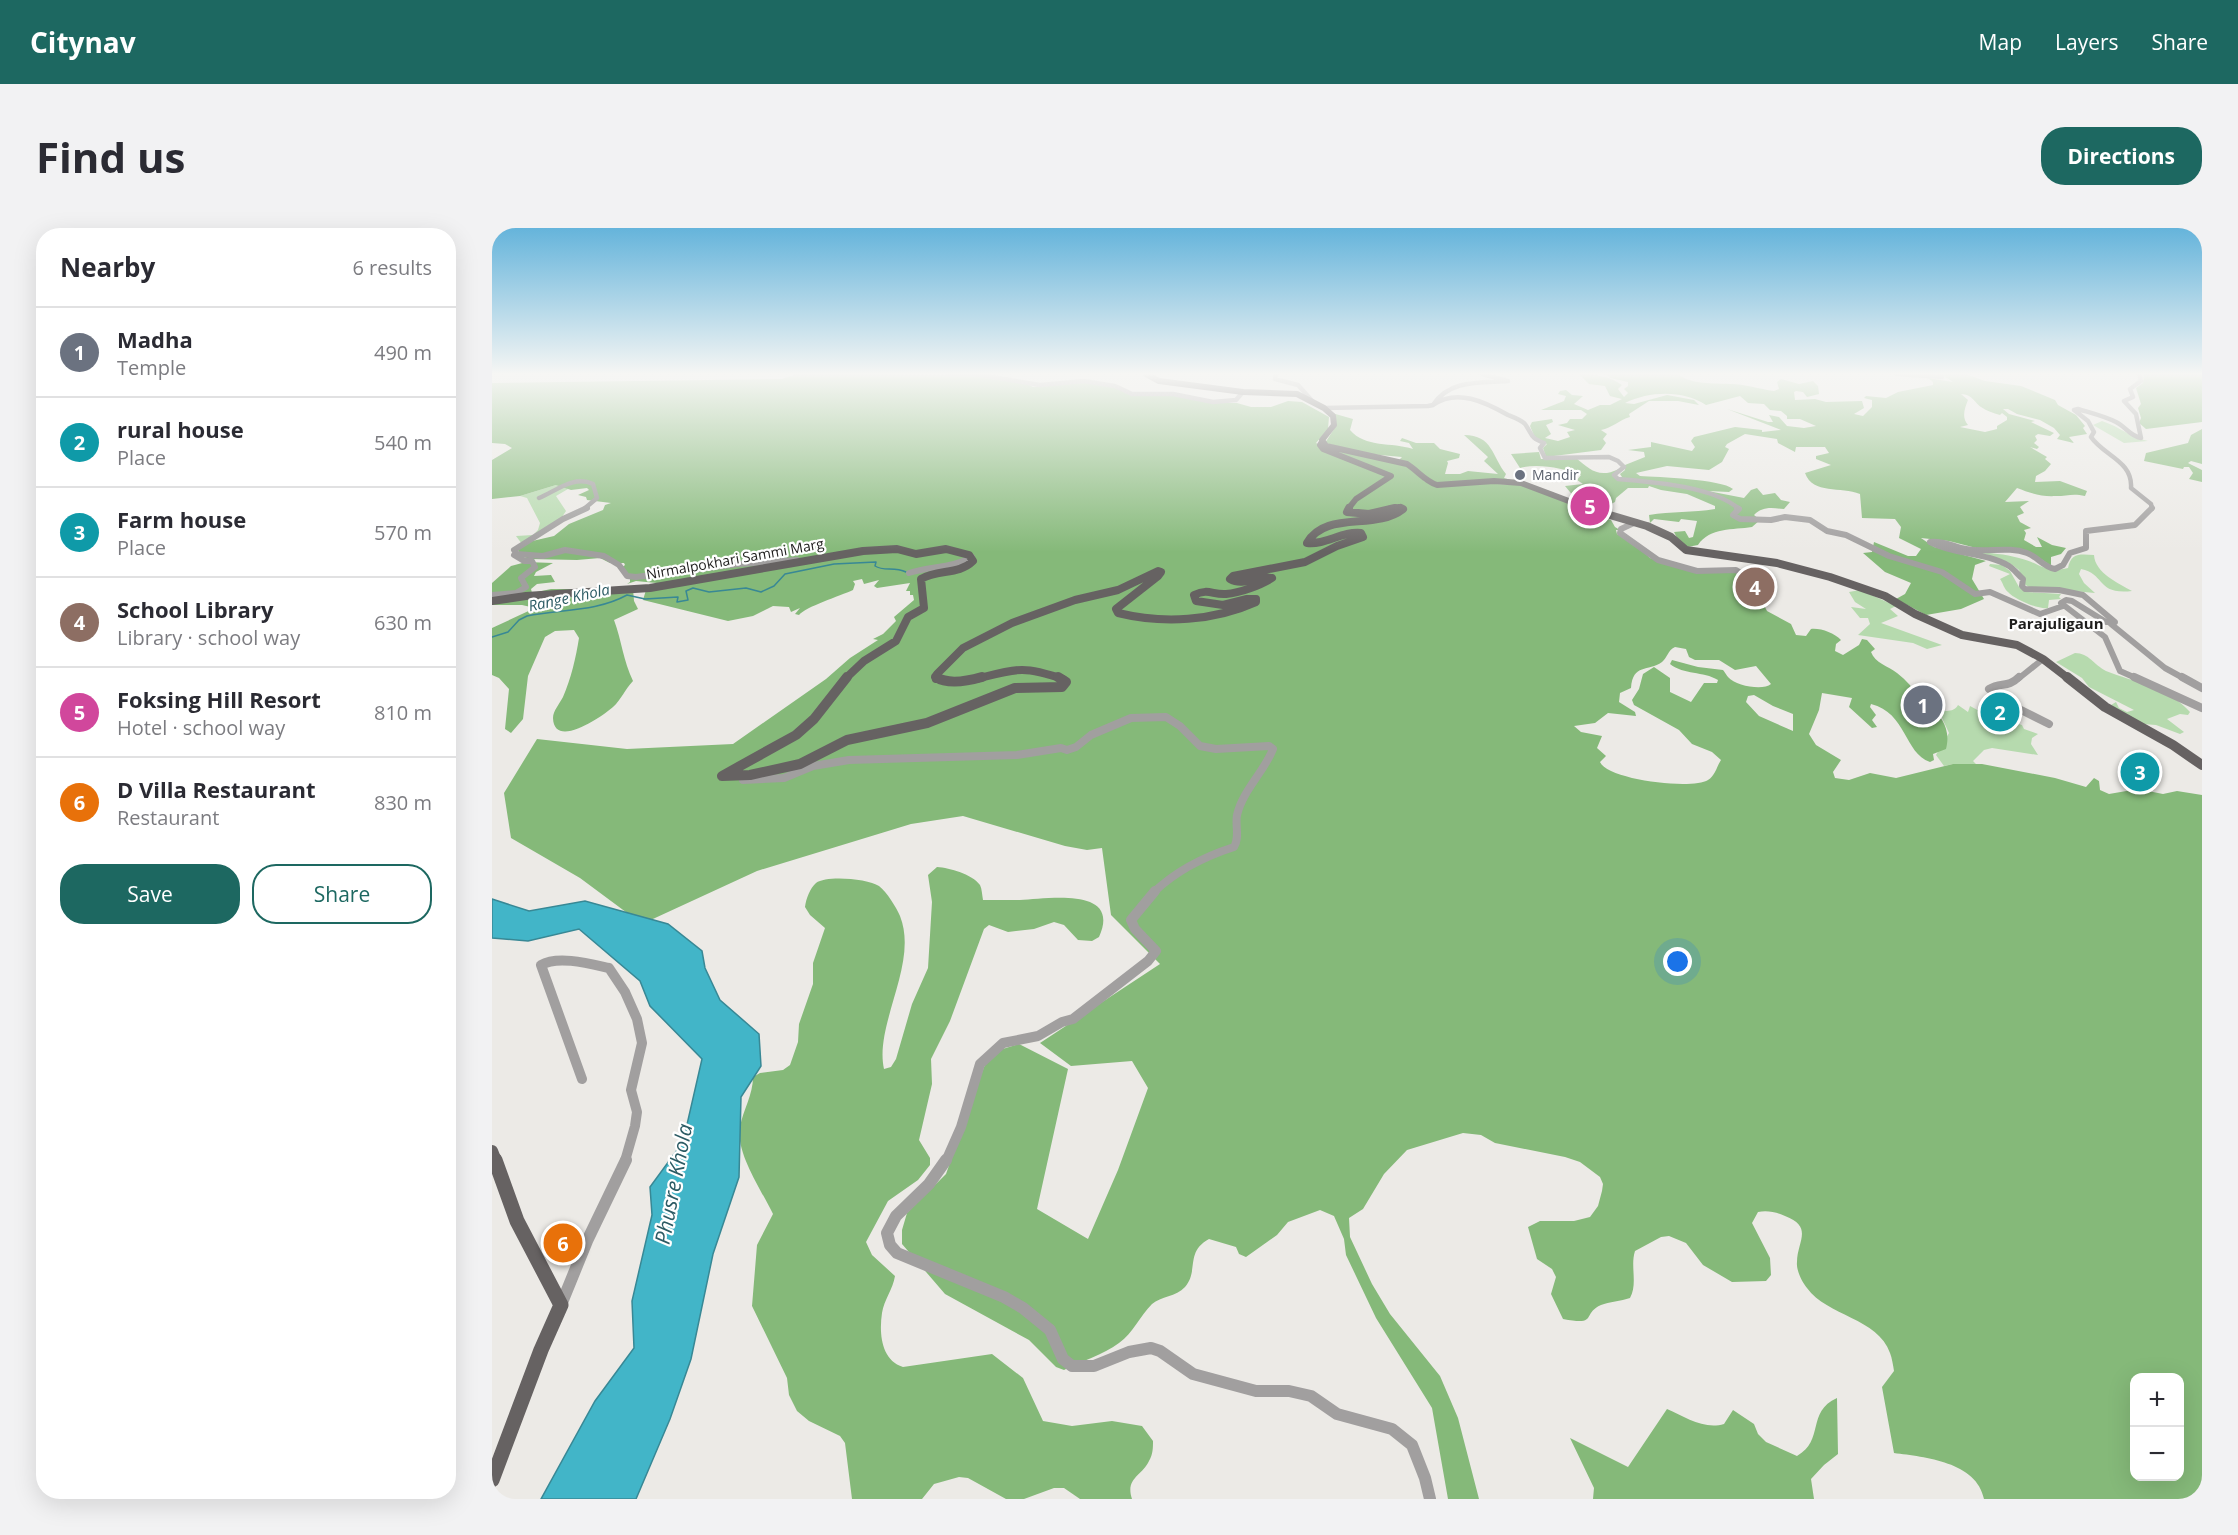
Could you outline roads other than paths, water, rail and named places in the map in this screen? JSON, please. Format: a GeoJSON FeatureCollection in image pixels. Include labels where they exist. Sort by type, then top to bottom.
{"type":"FeatureCollection","features":[{"type":"Feature","properties":{"kind":"main road"},"geometry":{"type":"LineString","coordinates":[[971,561],[957,570],[933,572],[923,577],[921,582],[925,605],[908,617],[904,631],[894,644],[869,657],[856,668],[805,728],[775,748],[722,776],[750,775],[800,764],[847,740],[927,723],[1002,691],[1023,687],[1062,687],[1066,682],[1063,679],[1030,669],[955,680],[939,680],[936,676],[963,648],[1012,623],[1075,600],[1118,590],[1155,572],[1161,573],[1121,603],[1116,609],[1118,614],[1153,618],[1198,616],[1234,611],[1252,604],[1256,600],[1254,598],[1227,605],[1215,605],[1196,601],[1194,596],[1206,590],[1226,594],[1266,582],[1272,578],[1266,576],[1239,583],[1230,579],[1233,576],[1305,562],[1363,537],[1361,532],[1353,531],[1315,544],[1307,543],[1310,536],[1322,528],[1385,519],[1403,510],[1395,507],[1369,514],[1348,513],[1347,510],[1360,495],[1391,476],[1323,449],[1320,445],[1328,433]]}},
{"type":"Feature","properties":{"kind":"main road"},"geometry":{"type":"LineString","coordinates":[[1322,442],[1326,446],[1407,464],[1417,470],[1428,482],[1437,485],[1494,481],[1521,483],[1604,515],[1636,522],[1671,537],[1686,550],[1777,563],[1885,596],[1915,614],[1962,635],[2017,645],[2043,659],[2105,707],[2173,745],[2202,765]]}},
{"type":"Feature","properties":{"kind":"main road","name":"Nirmalpokhari Sammi Marg"},"geometry":{"type":"LineString","coordinates":[[492,601],[526,596],[650,588],[785,566],[806,560],[885,549],[916,554],[953,549],[971,561]]}},
{"type":"Feature","properties":{"kind":"main road"},"geometry":{"type":"LineString","coordinates":[[492,1151],[517,1221],[561,1305],[541,1350],[492,1480]]}},
{"type":"Feature","properties":{"kind":"street"},"geometry":{"type":"LineString","coordinates":[[1530,433],[1532,438],[1544,443],[1540,448],[1545,458],[1580,455],[1617,460],[1624,467],[1614,476],[1618,479],[1682,486],[1735,505],[1739,509],[1733,515],[1740,519],[1771,520],[1785,517],[1810,520],[1827,531],[1846,535],[1889,556],[1942,572],[1975,594],[1984,595],[1988,592],[2040,614],[2063,606],[2075,612],[2105,637],[2121,672],[2202,708]]}},
{"type":"Feature","properties":{"kind":"street"},"geometry":{"type":"LineString","coordinates":[[2093,433],[2091,437],[2095,443],[2128,471],[2132,478],[2130,488],[2151,504],[2152,509],[2138,524],[2112,530],[2086,531],[2084,534],[2086,548],[2070,553],[2063,566],[2056,569],[2048,567],[2034,556],[2016,550],[1978,551],[1938,541],[1930,542],[1965,554],[1997,560],[2010,566],[2023,579],[2022,586],[2025,589],[2059,590],[2083,595],[2113,618],[2115,622],[2111,624]]}},
{"type":"Feature","properties":{"kind":"street"},"geometry":{"type":"LineString","coordinates":[[2131,433],[2132,436],[2141,438],[2140,433]]}},
{"type":"Feature","properties":{"kind":"street"},"geometry":{"type":"LineString","coordinates":[[492,596],[516,593],[526,587],[521,578],[535,567],[532,561],[517,558],[514,550],[535,539],[563,519],[587,508],[597,498],[593,484],[584,480],[570,483],[539,498]]}},
{"type":"Feature","properties":{"kind":"street"},"geometry":{"type":"LineString","coordinates":[[1636,522],[1635,525],[1621,529],[1620,533],[1658,560],[1697,571],[1736,570],[1771,592]]}},
{"type":"Feature","properties":{"kind":"street"},"geometry":{"type":"LineString","coordinates":[[517,554],[543,556],[565,550],[604,556],[619,565],[627,576],[651,578],[742,564],[806,560]]}},
{"type":"Feature","properties":{"kind":"street"},"geometry":{"type":"LineString","coordinates":[[909,573],[930,566],[957,565],[971,561]]}},
{"type":"Feature","properties":{"kind":"street"},"geometry":{"type":"LineString","coordinates":[[2063,606],[2061,603],[2064,600],[2075,602],[2111,624],[2165,668],[2202,688]]}},
{"type":"Feature","properties":{"kind":"street"},"geometry":{"type":"LineString","coordinates":[[2043,659],[2012,685],[1994,686],[1989,689],[2017,708],[2049,724]]}},
{"type":"Feature","properties":{"kind":"street"},"geometry":{"type":"LineString","coordinates":[[730,777],[739,780],[784,778],[813,766],[849,760],[1017,755],[1061,748],[1067,750],[1076,747],[1091,735],[1131,718],[1166,717],[1180,726],[1200,746],[1216,749],[1269,746],[1273,749],[1267,764],[1252,783],[1237,815],[1237,842],[1234,847],[1208,855],[1173,875],[1131,920],[1132,927],[1152,944],[1156,951],[1148,961],[1073,1019],[1062,1022],[1038,1036],[1003,1043],[993,1050],[980,1064],[960,1127],[944,1166],[896,1216],[887,1233],[890,1245],[897,1253],[1004,1297],[1023,1308],[1050,1330],[1063,1359],[1072,1366],[1094,1366],[1129,1352],[1151,1348],[1160,1351],[1193,1374],[1256,1391],[1289,1391],[1311,1396],[1337,1414],[1392,1430],[1412,1445],[1425,1478],[1430,1499]]}},
{"type":"Feature","properties":{"kind":"street"},"geometry":{"type":"LineString","coordinates":[[561,1305],[587,1241],[629,1153],[636,1112],[631,1090],[642,1043],[637,1019],[625,992],[609,968],[580,961],[546,962],[541,965],[582,1079]]}},
{"type":"Feature","properties":{"kind":"water","name":"Phusre Khola"},"geometry":{"type":"Polygon","coordinates":[[[492,899],[529,911],[585,901],[668,924],[702,951],[705,968],[720,1000],[759,1034],[761,1066],[741,1097],[739,1177],[713,1254],[691,1359],[670,1419],[636,1499],[541,1499],[595,1401],[634,1348],[632,1301],[652,1215],[650,1187],[683,1142],[702,1059],[650,1006],[640,981],[579,929],[528,941],[492,938],[492,899]]]}},
{"type":"Feature","properties":{"kind":"waterway","name":"Range Khola"},"geometry":{"type":"LineString","coordinates":[[492,637],[508,632],[519,620],[527,616],[591,607],[627,595],[645,599],[678,597],[677,602],[688,600],[686,591],[693,588],[709,592],[746,588],[761,592],[774,586],[785,574],[834,564],[876,562],[875,566],[878,568],[906,572]]}},
{"type":"Feature","properties":{"kind":"place","name":"Mandir"},"geometry":{"type":"Point","coordinates":[1520,475]}},
{"type":"Feature","properties":{"kind":"place","name":"Foksing Hill Resort"},"geometry":{"type":"Point","coordinates":[1590,506]}},
{"type":"Feature","properties":{"kind":"place","name":"School Library"},"geometry":{"type":"Point","coordinates":[1755,587]}},
{"type":"Feature","properties":{"kind":"place","name":"Madha"},"geometry":{"type":"Point","coordinates":[1923,705]}},
{"type":"Feature","properties":{"kind":"place","name":"rural house"},"geometry":{"type":"Point","coordinates":[2000,712]}},
{"type":"Feature","properties":{"kind":"place","name":"Farm house"},"geometry":{"type":"Point","coordinates":[2140,772]}},
{"type":"Feature","properties":{"kind":"place","name":"D Villa Restaurant"},"geometry":{"type":"Point","coordinates":[563,1243]}},
{"type":"Feature","properties":{"kind":"district","name":"Parajuligaun"},"geometry":{"type":"Point","coordinates":[2056,624]}}]}
